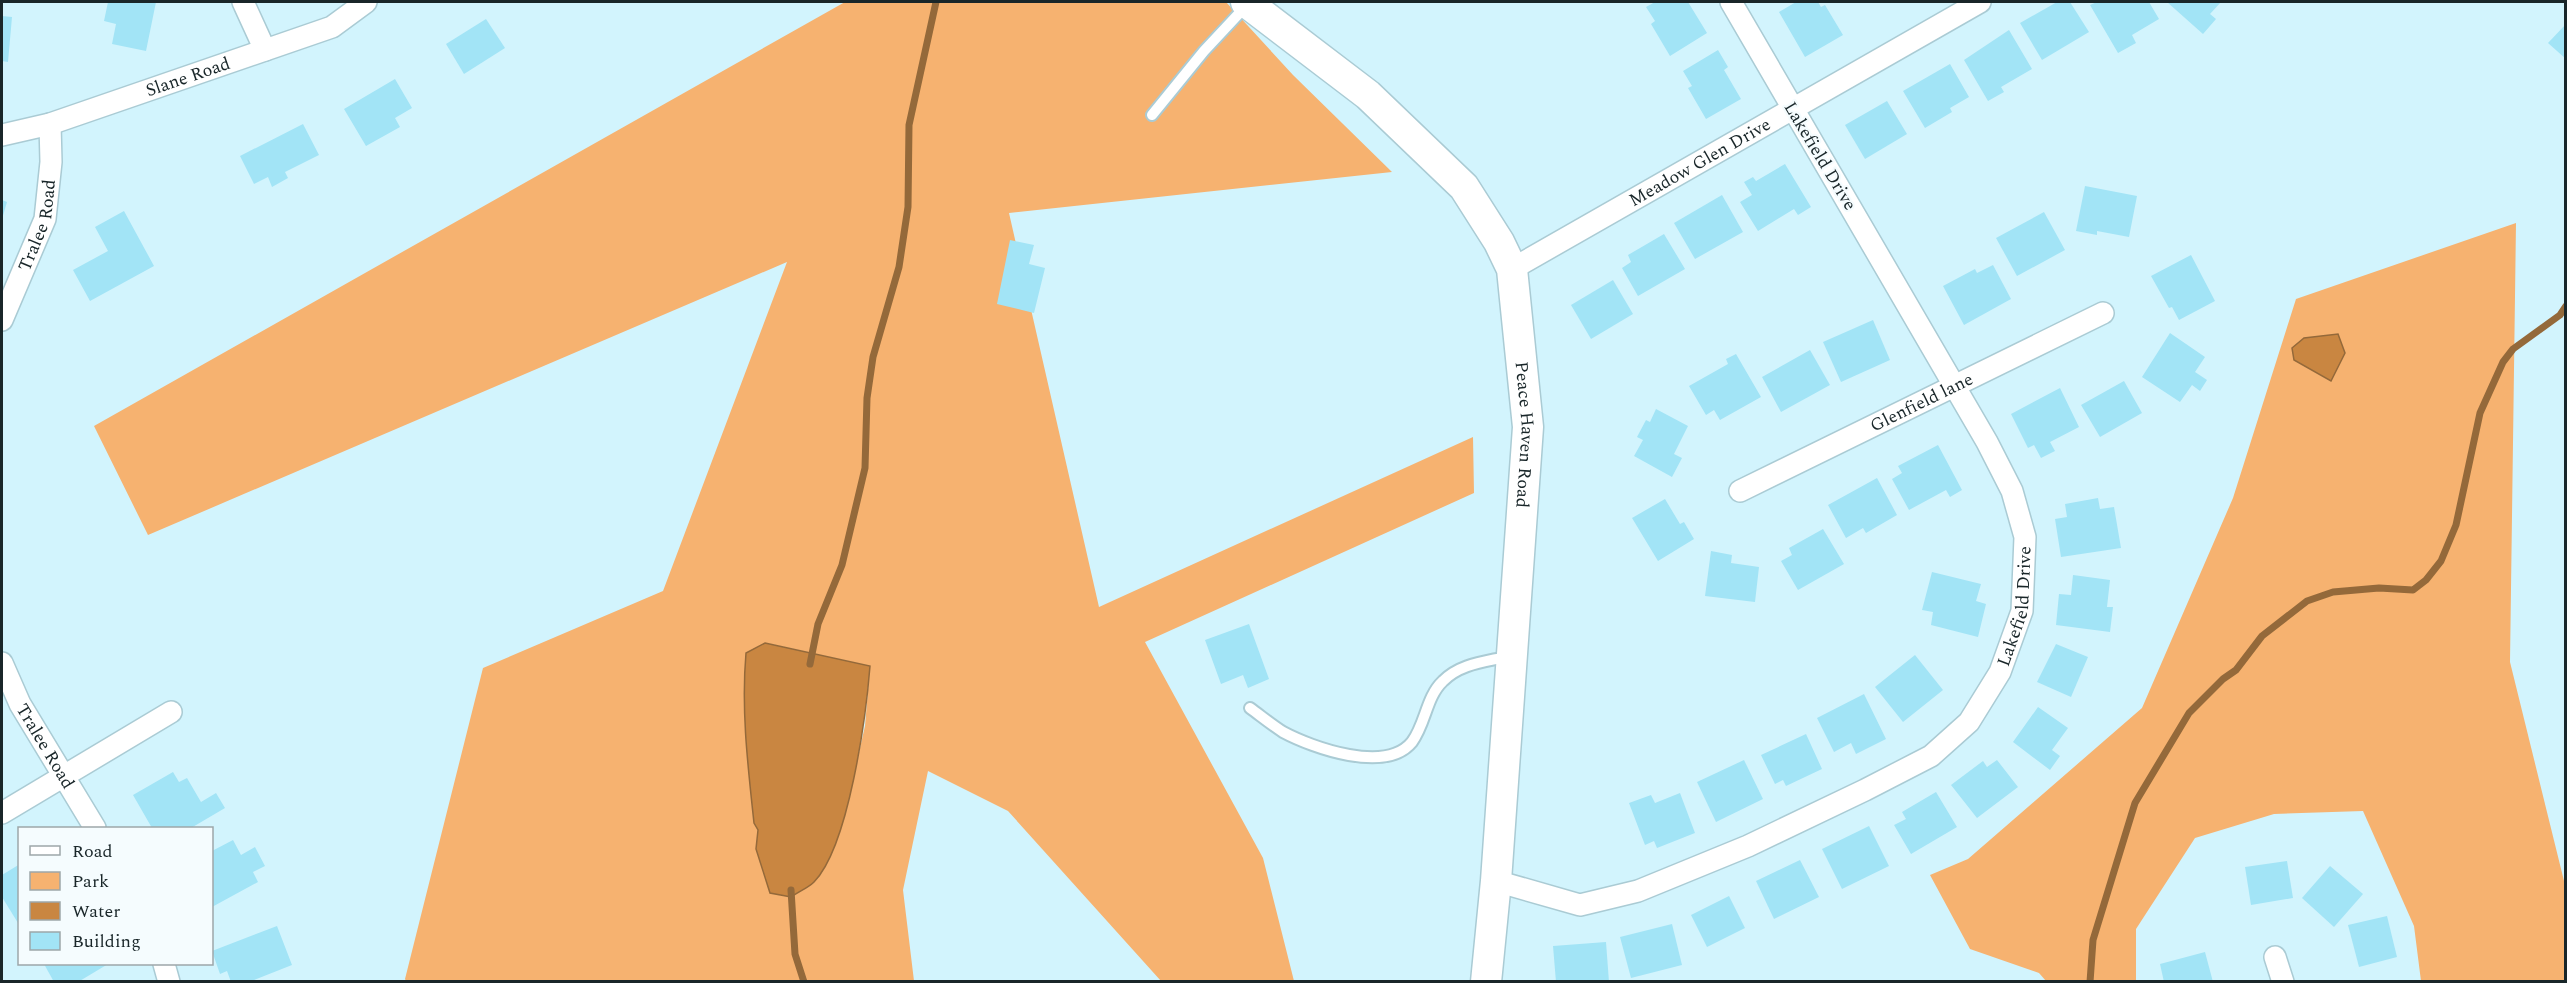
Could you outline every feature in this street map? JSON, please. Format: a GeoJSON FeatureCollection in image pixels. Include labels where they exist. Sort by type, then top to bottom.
{"type":"FeatureCollection","features":[{"type":"Feature","properties":{"kind":"main road","name":"Peace Haven Road"},"geometry":{"type":"LineString","coordinates":[[1247,3],[1368,95],[1464,187],[1499,242],[1512,269],[1528,427],[1496,881],[1486,981]]}},
{"type":"Feature","properties":{"kind":"street"},"geometry":{"type":"LineString","coordinates":[[243,2],[265,50]]}},
{"type":"Feature","properties":{"kind":"street","name":"Slane Road"},"geometry":{"type":"LineString","coordinates":[[2,135],[50,124],[332,27],[366,2]]}},
{"type":"Feature","properties":{"kind":"street","name":"Lakefield Drive"},"geometry":{"type":"LineString","coordinates":[[1496,881],[1580,904],[1638,891],[1748,846],[1865,790],[1931,756],[1969,722],[2000,672],[2022,611],[2025,537],[2012,492],[1954,384],[1731,2]]}},
{"type":"Feature","properties":{"kind":"street","name":"Meadow Glen Drive"},"geometry":{"type":"LineString","coordinates":[[1512,269],[1980,2]]}},
{"type":"Feature","properties":{"kind":"street","name":"Tralee Road"},"geometry":{"type":"LineString","coordinates":[[2,320],[45,219],[51,162],[50,124]]}},
{"type":"Feature","properties":{"kind":"street","name":"Glenfield lane"},"geometry":{"type":"LineString","coordinates":[[1740,491],[1954,384],[2103,313]]}},
{"type":"Feature","properties":{"kind":"street","name":"Tralee Road"},"geometry":{"type":"LineString","coordinates":[[2,663],[20,704],[94,827]]}},
{"type":"Feature","properties":{"kind":"street"},"geometry":{"type":"LineString","coordinates":[[2,813],[171,712]]}},
{"type":"Feature","properties":{"kind":"street"},"geometry":{"type":"LineString","coordinates":[[2275,957],[2283,981]]}},
{"type":"Feature","properties":{"kind":"street"},"geometry":{"type":"LineString","coordinates":[[165,965],[169,981]]}},
{"type":"Feature","properties":{"kind":"lane"},"geometry":{"type":"LineString","coordinates":[[1152,115],[1247,3]]}},
{"type":"Feature","properties":{"kind":"lane"},"geometry":{"type":"LineString","coordinates":[[1250,708],[1284,732],[1318,747],[1357,757],[1386,757],[1410,744],[1422,728],[1432,695],[1443,681],[1473,663],[1512,656]]}},
{"type":"Feature","properties":{"kind":"green space"},"geometry":{"type":"Polygon","coordinates":[[[845,2],[1226,2],[1293,75],[1392,172],[1009,213],[1099,607],[1473,437],[1474,493],[1145,642],[1263,858],[1294,981],[1161,981],[1008,811],[928,771],[903,890],[914,981],[406,981],[483,668],[663,591],[787,262],[148,535],[94,426],[845,2]],[[766,643],[744,682],[754,823],[758,830],[756,849],[845,814],[865,726],[870,666],[766,643]]]}},
{"type":"Feature","properties":{"kind":"green space"},"geometry":{"type":"Polygon","coordinates":[[[2516,223],[2510,662],[2565,885],[2565,981],[2421,981],[2414,926],[2363,811],[2274,814],[2195,838],[2136,929],[2136,981],[2046,981],[2039,973],[1970,949],[1930,875],[1968,859],[2142,708],[2233,498],[2296,299],[2516,223]]]}},
{"type":"Feature","properties":{"kind":"water"},"geometry":{"type":"Polygon","coordinates":[[[2338,334],[2345,353],[2331,381],[2294,360],[2292,348],[2304,338],[2338,334]]]}},
{"type":"Feature","properties":{"kind":"water"},"geometry":{"type":"Polygon","coordinates":[[[765,643],[870,666],[854,779],[837,840],[826,864],[814,882],[791,897],[770,893],[756,849],[758,830],[754,823],[748,760],[745,674],[746,653],[765,643]]]}},
{"type":"Feature","properties":{"kind":"building"},"geometry":{"type":"Polygon","coordinates":[[[108,2],[156,2],[146,51],[112,44],[116,24],[104,21],[108,2]]]}},
{"type":"Feature","properties":{"kind":"building"},"geometry":{"type":"Polygon","coordinates":[[[1655,2],[1688,2],[1707,33],[1670,56],[1651,24],[1655,21],[1646,7],[1655,2]]]}},
{"type":"Feature","properties":{"kind":"building"},"geometry":{"type":"Polygon","coordinates":[[[1796,2],[1818,2],[1821,7],[1825,5],[1843,35],[1805,57],[1779,12],[1796,2]]]}},
{"type":"Feature","properties":{"kind":"building"},"geometry":{"type":"Polygon","coordinates":[[[2057,2],[2070,2],[2089,32],[2042,60],[2020,23],[2057,2]]]}},
{"type":"Feature","properties":{"kind":"building"},"geometry":{"type":"Polygon","coordinates":[[[2097,2],[2149,2],[2159,19],[2132,35],[2136,43],[2118,53],[2090,5],[2097,2]]]}},
{"type":"Feature","properties":{"kind":"building"},"geometry":{"type":"Polygon","coordinates":[[[2167,2],[2221,2],[2210,14],[2216,19],[2203,34],[2167,2]]]}},
{"type":"Feature","properties":{"kind":"building"},"geometry":{"type":"Polygon","coordinates":[[[2,16],[12,17],[8,62],[2,61],[2,16]]]}},
{"type":"Feature","properties":{"kind":"building"},"geometry":{"type":"Polygon","coordinates":[[[486,19],[505,48],[464,74],[446,44],[486,19]]]}},
{"type":"Feature","properties":{"kind":"building"},"geometry":{"type":"Polygon","coordinates":[[[2566,24],[2566,59],[2548,43],[2566,24]]]}},
{"type":"Feature","properties":{"kind":"building"},"geometry":{"type":"Polygon","coordinates":[[[2009,30],[2032,69],[2001,87],[2004,92],[1988,101],[1964,60],[2009,30]]]}},
{"type":"Feature","properties":{"kind":"building"},"geometry":{"type":"Polygon","coordinates":[[[1718,50],[1728,67],[1724,70],[1741,99],[1706,119],[1688,88],[1692,86],[1683,71],[1718,50]]]}},
{"type":"Feature","properties":{"kind":"building"},"geometry":{"type":"Polygon","coordinates":[[[1950,64],[1969,97],[1950,108],[1952,112],[1925,128],[1903,91],[1950,64]]]}},
{"type":"Feature","properties":{"kind":"building"},"geometry":{"type":"Polygon","coordinates":[[[395,79],[412,108],[395,118],[400,127],[366,146],[344,109],[395,79]]]}},
{"type":"Feature","properties":{"kind":"building"},"geometry":{"type":"Polygon","coordinates":[[[1887,101],[1907,134],[1865,159],[1845,125],[1887,101]]]}},
{"type":"Feature","properties":{"kind":"building"},"geometry":{"type":"Polygon","coordinates":[[[303,124],[319,155],[285,172],[288,178],[272,187],[268,177],[254,184],[240,156],[303,124]]]}},
{"type":"Feature","properties":{"kind":"building"},"geometry":{"type":"Polygon","coordinates":[[[1785,164],[1811,207],[1798,215],[1794,209],[1758,231],[1740,202],[1752,195],[1744,182],[1753,177],[1756,181],[1785,164]]]}},
{"type":"Feature","properties":{"kind":"building"},"geometry":{"type":"Polygon","coordinates":[[[2085,186],[2137,196],[2129,237],[2097,231],[2097,235],[2076,231],[2085,186]]]}},
{"type":"Feature","properties":{"kind":"building"},"geometry":{"type":"Polygon","coordinates":[[[1722,195],[1743,232],[1695,259],[1674,223],[1722,195]]]}},
{"type":"Feature","properties":{"kind":"building"},"geometry":{"type":"Polygon","coordinates":[[[2,200],[7,202],[2,219],[2,200]]]}},
{"type":"Feature","properties":{"kind":"building"},"geometry":{"type":"Polygon","coordinates":[[[124,211],[154,266],[90,301],[73,270],[108,251],[95,227],[124,211]]]}},
{"type":"Feature","properties":{"kind":"building"},"geometry":{"type":"Polygon","coordinates":[[[2044,212],[2065,250],[2017,276],[1996,238],[2044,212]]]}},
{"type":"Feature","properties":{"kind":"building"},"geometry":{"type":"Polygon","coordinates":[[[1664,234],[1685,269],[1638,296],[1622,268],[1631,262],[1628,255],[1664,234]]]}},
{"type":"Feature","properties":{"kind":"building"},"geometry":{"type":"Polygon","coordinates":[[[1010,240],[1034,245],[1029,264],[1045,268],[1034,313],[997,304],[1010,240]]]}},
{"type":"Feature","properties":{"kind":"building"},"geometry":{"type":"Polygon","coordinates":[[[2191,255],[2215,301],[2179,320],[2172,307],[2169,308],[2151,276],[2191,255]]]}},
{"type":"Feature","properties":{"kind":"building"},"geometry":{"type":"Polygon","coordinates":[[[1993,265],[2011,299],[1964,325],[1943,286],[1975,269],[1977,273],[1993,265]]]}},
{"type":"Feature","properties":{"kind":"building"},"geometry":{"type":"Polygon","coordinates":[[[1613,280],[1633,314],[1591,339],[1571,305],[1613,280]]]}},
{"type":"Feature","properties":{"kind":"building"},"geometry":{"type":"Polygon","coordinates":[[[1873,320],[1890,360],[1841,382],[1823,342],[1873,320]]]}},
{"type":"Feature","properties":{"kind":"building"},"geometry":{"type":"Polygon","coordinates":[[[2170,333],[2205,357],[2195,372],[2207,380],[2200,391],[2192,385],[2180,402],[2142,377],[2170,333]]]}},
{"type":"Feature","properties":{"kind":"building"},"geometry":{"type":"Polygon","coordinates":[[[1810,350],[1830,385],[1781,412],[1762,377],[1810,350]]]}},
{"type":"Feature","properties":{"kind":"building"},"geometry":{"type":"Polygon","coordinates":[[[1736,354],[1761,397],[1720,420],[1714,410],[1706,415],[1689,386],[1728,364],[1726,359],[1736,354]]]}},
{"type":"Feature","properties":{"kind":"building"},"geometry":{"type":"Polygon","coordinates":[[[2124,381],[2142,413],[2100,437],[2081,405],[2124,381]]]}},
{"type":"Feature","properties":{"kind":"building"},"geometry":{"type":"Polygon","coordinates":[[[2060,388],[2079,427],[2050,442],[2055,451],[2041,458],[2034,445],[2028,448],[2011,414],[2060,388]]]}},
{"type":"Feature","properties":{"kind":"building"},"geometry":{"type":"Polygon","coordinates":[[[1656,409],[1688,426],[1674,454],[1682,458],[1672,477],[1634,456],[1643,440],[1637,437],[1646,420],[1650,422],[1656,409]]]}},
{"type":"Feature","properties":{"kind":"building"},"geometry":{"type":"Polygon","coordinates":[[[1938,445],[1962,490],[1950,497],[1946,490],[1909,510],[1892,479],[1902,473],[1898,466],[1938,445]]]}},
{"type":"Feature","properties":{"kind":"building"},"geometry":{"type":"Polygon","coordinates":[[[1877,478],[1897,515],[1866,533],[1863,528],[1846,538],[1828,505],[1877,478]]]}},
{"type":"Feature","properties":{"kind":"building"},"geometry":{"type":"Polygon","coordinates":[[[2098,498],[2100,509],[2114,507],[2121,548],[2061,557],[2055,519],[2067,517],[2065,504],[2098,498]]]}},
{"type":"Feature","properties":{"kind":"building"},"geometry":{"type":"Polygon","coordinates":[[[1665,499],[1680,524],[1684,522],[1694,539],[1658,561],[1632,518],[1665,499]]]}},
{"type":"Feature","properties":{"kind":"building"},"geometry":{"type":"Polygon","coordinates":[[[1823,529],[1844,564],[1798,590],[1781,561],[1792,555],[1789,548],[1823,529]]]}},
{"type":"Feature","properties":{"kind":"building"},"geometry":{"type":"Polygon","coordinates":[[[1711,551],[1732,555],[1731,563],[1759,567],[1755,602],[1705,596],[1711,551]]]}},
{"type":"Feature","properties":{"kind":"building"},"geometry":{"type":"Polygon","coordinates":[[[1932,572],[1981,584],[1976,601],[1986,604],[1978,637],[1931,625],[1933,612],[1922,610],[1932,572]]]}},
{"type":"Feature","properties":{"kind":"building"},"geometry":{"type":"Polygon","coordinates":[[[2073,575],[2110,580],[2107,607],[2113,607],[2110,632],[2056,625],[2059,594],[2071,595],[2073,575]]]}},
{"type":"Feature","properties":{"kind":"building"},"geometry":{"type":"Polygon","coordinates":[[[1249,624],[1269,679],[1248,688],[1243,675],[1221,684],[1205,640],[1249,624]]]}},
{"type":"Feature","properties":{"kind":"building"},"geometry":{"type":"Polygon","coordinates":[[[2056,644],[2088,657],[2071,697],[2037,682],[2056,644]]]}},
{"type":"Feature","properties":{"kind":"building"},"geometry":{"type":"Polygon","coordinates":[[[1915,655],[1943,690],[1903,722],[1875,687],[1915,655]]]}},
{"type":"Feature","properties":{"kind":"building"},"geometry":{"type":"Polygon","coordinates":[[[1864,694],[1886,739],[1856,754],[1851,743],[1834,752],[1817,718],[1864,694]]]}},
{"type":"Feature","properties":{"kind":"building"},"geometry":{"type":"Polygon","coordinates":[[[2038,707],[2068,728],[2052,750],[2060,756],[2050,770],[2013,742],[2038,707]]]}},
{"type":"Feature","properties":{"kind":"building"},"geometry":{"type":"Polygon","coordinates":[[[1806,734],[1822,769],[1786,786],[1783,780],[1775,784],[1761,755],[1806,734]]]}},
{"type":"Feature","properties":{"kind":"building"},"geometry":{"type":"Polygon","coordinates":[[[1744,760],[1763,799],[1716,822],[1697,782],[1744,760]]]}},
{"type":"Feature","properties":{"kind":"building"},"geometry":{"type":"Polygon","coordinates":[[[1997,760],[2018,787],[1977,818],[1951,785],[1983,761],[1987,767],[1997,760]]]}},
{"type":"Feature","properties":{"kind":"building"},"geometry":{"type":"Polygon","coordinates":[[[173,772],[179,782],[187,778],[201,802],[216,793],[225,808],[193,827],[151,827],[133,795],[173,772]]]}},
{"type":"Feature","properties":{"kind":"building"},"geometry":{"type":"Polygon","coordinates":[[[1936,792],[1957,827],[1911,854],[1894,825],[1906,819],[1902,812],[1936,792]]]}},
{"type":"Feature","properties":{"kind":"building"},"geometry":{"type":"Polygon","coordinates":[[[1680,793],[1695,833],[1657,848],[1654,841],[1645,845],[1629,803],[1651,795],[1655,803],[1680,793]]]}},
{"type":"Feature","properties":{"kind":"building"},"geometry":{"type":"Polygon","coordinates":[[[1869,826],[1889,866],[1842,889],[1822,849],[1869,826]]]}},
{"type":"Feature","properties":{"kind":"building"},"geometry":{"type":"Polygon","coordinates":[[[233,840],[241,855],[255,847],[265,866],[253,872],[258,882],[213,906],[213,850],[233,840]]]}},
{"type":"Feature","properties":{"kind":"building"},"geometry":{"type":"Polygon","coordinates":[[[1800,860],[1819,897],[1774,919],[1756,881],[1800,860]]]}},
{"type":"Feature","properties":{"kind":"building"},"geometry":{"type":"Polygon","coordinates":[[[2287,861],[2293,898],[2251,905],[2245,867],[2287,861]]]}},
{"type":"Feature","properties":{"kind":"building"},"geometry":{"type":"Polygon","coordinates":[[[18,865],[18,923],[2,897],[2,875],[18,865]]]}},
{"type":"Feature","properties":{"kind":"building"},"geometry":{"type":"Polygon","coordinates":[[[2330,866],[2363,894],[2334,927],[2302,898],[2330,866]]]}},
{"type":"Feature","properties":{"kind":"building"},"geometry":{"type":"Polygon","coordinates":[[[1729,896],[1745,928],[1707,947],[1691,915],[1729,896]]]}},
{"type":"Feature","properties":{"kind":"building"},"geometry":{"type":"Polygon","coordinates":[[[2387,916],[2397,957],[2359,967],[2348,925],[2387,916]]]}},
{"type":"Feature","properties":{"kind":"building"},"geometry":{"type":"Polygon","coordinates":[[[1672,924],[1682,965],[1631,978],[1620,937],[1672,924]]]}},
{"type":"Feature","properties":{"kind":"building"},"geometry":{"type":"Polygon","coordinates":[[[277,926],[292,965],[249,982],[231,982],[227,971],[220,974],[213,951],[277,926]]]}},
{"type":"Feature","properties":{"kind":"building"},"geometry":{"type":"Polygon","coordinates":[[[1606,942],[1609,982],[1556,982],[1553,946],[1606,942]]]}},
{"type":"Feature","properties":{"kind":"building"},"geometry":{"type":"Polygon","coordinates":[[[2205,952],[2213,982],[2164,982],[2160,964],[2205,952]]]}},
{"type":"Feature","properties":{"kind":"building"},"geometry":{"type":"Polygon","coordinates":[[[45,965],[106,965],[78,982],[54,982],[45,965]]]}},
{"type":"Feature","properties":{"kind":"waterway"},"geometry":{"type":"LineString","coordinates":[[810,664],[818,624],[842,565],[865,468],[867,398],[873,357],[899,267],[908,207],[909,125],[936,2]]}},
{"type":"Feature","properties":{"kind":"waterway"},"geometry":{"type":"LineString","coordinates":[[2090,982],[2093,940],[2135,803],[2189,713],[2223,679],[2236,670],[2262,636],[2307,601],[2333,592],[2379,588],[2413,590],[2426,580],[2441,561],[2456,525],[2480,413],[2503,362],[2513,349],[2560,315],[2566,306]]}},
{"type":"Feature","properties":{"kind":"waterway"},"geometry":{"type":"LineString","coordinates":[[791,890],[795,954],[804,982]]}}]}
